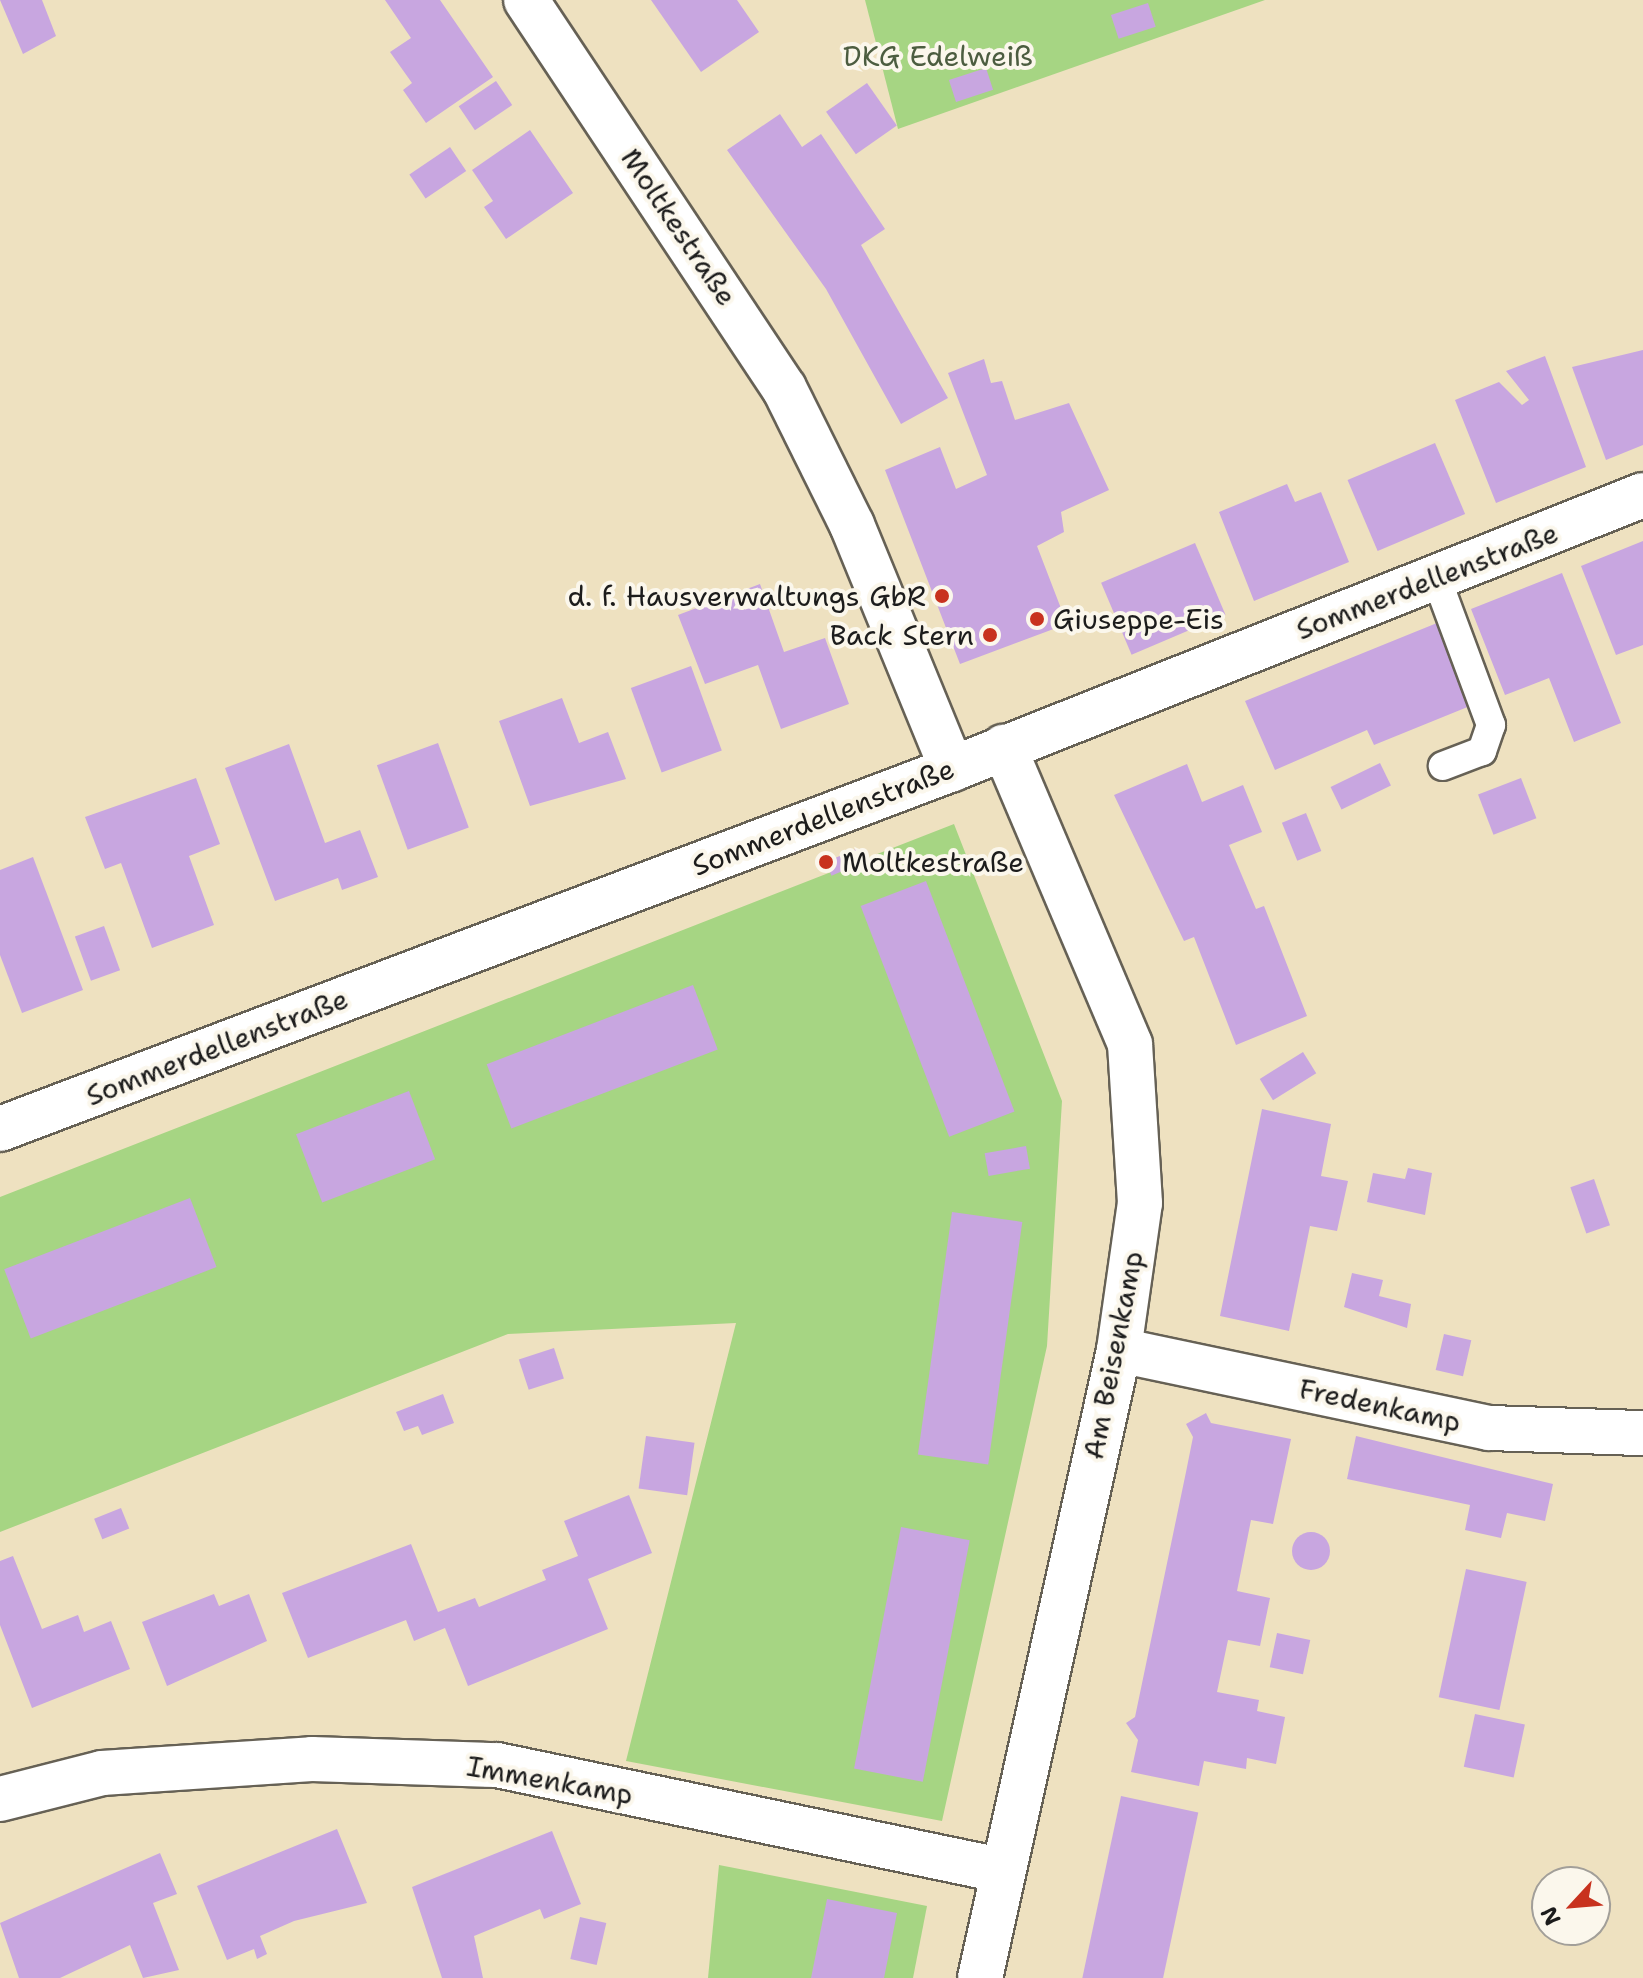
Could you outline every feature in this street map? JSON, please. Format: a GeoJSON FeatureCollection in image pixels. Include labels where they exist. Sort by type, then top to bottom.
{"type":"FeatureCollection","features":[{"type":"Feature","properties":{"kind":"street","name":"Moltkestraße"},"geometry":{"type":"LineString","coordinates":[[526,0],[784,388],[852,525],[952,769]]}},
{"type":"Feature","properties":{"kind":"street","name":"Sommerdellenstraße"},"geometry":{"type":"LineString","coordinates":[[0,1129],[952,769],[1643,495]]}},
{"type":"Feature","properties":{"kind":"street","name":"Am Beisenkamp"},"geometry":{"type":"LineString","coordinates":[[980,1978],[1000,1870],[1119,1350],[1140,1203],[1130,1044],[1004,747]]}},
{"type":"Feature","properties":{"kind":"street","name":"Fredenkamp"},"geometry":{"type":"LineString","coordinates":[[1119,1350],[1489,1428],[1643,1433]]}},
{"type":"Feature","properties":{"kind":"street","name":"Immenkamp"},"geometry":{"type":"LineString","coordinates":[[0,1799],[102,1773],[267,1762],[497,1765],[1000,1870]]}},
{"type":"Feature","properties":{"kind":"lane"},"geometry":{"type":"LineString","coordinates":[[1436,577],[1491,725],[1482,751],[1443,766]]}},
{"type":"Feature","properties":{"kind":"green space","name":"DKG Edelweiß"},"geometry":{"type":"Polygon","coordinates":[[[865,0],[1265,0],[898,129],[865,0]]]}},
{"type":"Feature","properties":{"kind":"green space"},"geometry":{"type":"Polygon","coordinates":[[[954,824],[1062,1101],[1047,1346],[942,1821],[626,1761],[736,1323],[508,1334],[0,1532],[0,1197],[954,824]]]}},
{"type":"Feature","properties":{"kind":"green space"},"geometry":{"type":"Polygon","coordinates":[[[719,1865],[927,1906],[913,1978],[708,1978],[719,1865]]]}},
{"type":"Feature","properties":{"kind":"building"},"geometry":{"type":"Polygon","coordinates":[[[0,0],[42,0],[56,36],[23,54],[0,0]]]}},
{"type":"Feature","properties":{"kind":"building"},"geometry":{"type":"Polygon","coordinates":[[[385,0],[440,0],[493,77],[426,123],[403,90],[412,83],[390,52],[411,38],[385,0]]]}},
{"type":"Feature","properties":{"kind":"building"},"geometry":{"type":"Polygon","coordinates":[[[651,0],[737,0],[759,32],[701,72],[651,0]]]}},
{"type":"Feature","properties":{"kind":"building"},"geometry":{"type":"Polygon","coordinates":[[[1148,3],[1156,27],[1119,39],[1111,15],[1148,3]]]}},
{"type":"Feature","properties":{"kind":"building"},"geometry":{"type":"Polygon","coordinates":[[[986,68],[993,90],[956,102],[949,80],[986,68]]]}},
{"type":"Feature","properties":{"kind":"building"},"geometry":{"type":"Polygon","coordinates":[[[496,81],[512,105],[475,130],[459,106],[496,81]]]}},
{"type":"Feature","properties":{"kind":"building"},"geometry":{"type":"Polygon","coordinates":[[[867,83],[897,126],[856,154],[826,112],[867,83]]]}},
{"type":"Feature","properties":{"kind":"building"},"geometry":{"type":"Polygon","coordinates":[[[780,114],[802,147],[821,134],[885,229],[861,245],[948,398],[901,424],[826,289],[727,150],[780,114]]]}},
{"type":"Feature","properties":{"kind":"building"},"geometry":{"type":"Polygon","coordinates":[[[530,130],[573,193],[506,239],[484,207],[493,201],[472,170],[530,130]]]}},
{"type":"Feature","properties":{"kind":"building"},"geometry":{"type":"Polygon","coordinates":[[[450,147],[466,171],[426,198],[409,174],[450,147]]]}},
{"type":"Feature","properties":{"kind":"building"},"geometry":{"type":"Polygon","coordinates":[[[1643,350],[1643,445],[1606,460],[1572,367],[1643,350]]]}},
{"type":"Feature","properties":{"kind":"building"},"geometry":{"type":"Polygon","coordinates":[[[1545,356],[1586,467],[1496,503],[1455,400],[1499,382],[1522,405],[1529,400],[1506,371],[1545,356]]]}},
{"type":"Feature","properties":{"kind":"building"},"geometry":{"type":"Polygon","coordinates":[[[984,359],[991,383],[1002,381],[1015,420],[1069,403],[1109,490],[1061,512],[1064,532],[1037,546],[1067,624],[960,664],[885,470],[940,447],[956,489],[987,475],[948,373],[984,359]]]}},
{"type":"Feature","properties":{"kind":"building"},"geometry":{"type":"Polygon","coordinates":[[[1435,443],[1465,514],[1378,551],[1348,480],[1435,443]]]}},
{"type":"Feature","properties":{"kind":"building"},"geometry":{"type":"Polygon","coordinates":[[[1287,484],[1295,502],[1321,492],[1349,562],[1254,601],[1219,512],[1287,484]]]}},
{"type":"Feature","properties":{"kind":"building"},"geometry":{"type":"Polygon","coordinates":[[[1643,541],[1643,645],[1616,655],[1581,566],[1643,541]]]}},
{"type":"Feature","properties":{"kind":"building"},"geometry":{"type":"Polygon","coordinates":[[[1195,543],[1225,615],[1132,655],[1101,583],[1195,543]]]}},
{"type":"Feature","properties":{"kind":"building"},"geometry":{"type":"Polygon","coordinates":[[[1562,573],[1621,723],[1574,742],[1549,678],[1505,695],[1471,609],[1562,573]]]}},
{"type":"Feature","properties":{"kind":"building"},"geometry":{"type":"Polygon","coordinates":[[[760,584],[784,652],[825,638],[849,704],[781,729],[758,665],[705,684],[678,615],[760,584]]]}},
{"type":"Feature","properties":{"kind":"building"},"geometry":{"type":"Polygon","coordinates":[[[1437,623],[1470,706],[1374,745],[1367,730],[1275,770],[1245,701],[1437,623]]]}},
{"type":"Feature","properties":{"kind":"building"},"geometry":{"type":"Polygon","coordinates":[[[691,666],[722,751],[662,772],[631,688],[691,666]]]}},
{"type":"Feature","properties":{"kind":"building"},"geometry":{"type":"Polygon","coordinates":[[[562,698],[579,743],[608,732],[626,779],[530,806],[499,721],[562,698]]]}},
{"type":"Feature","properties":{"kind":"building"},"geometry":{"type":"Polygon","coordinates":[[[438,743],[469,828],[408,850],[377,765],[438,743]]]}},
{"type":"Feature","properties":{"kind":"building"},"geometry":{"type":"Polygon","coordinates":[[[289,744],[325,843],[360,830],[378,877],[342,890],[338,878],[275,901],[225,768],[289,744]]]}},
{"type":"Feature","properties":{"kind":"building"},"geometry":{"type":"Polygon","coordinates":[[[1380,763],[1391,785],[1342,810],[1331,787],[1380,763]]]}},
{"type":"Feature","properties":{"kind":"building"},"geometry":{"type":"Polygon","coordinates":[[[1187,764],[1202,802],[1243,785],[1262,832],[1229,845],[1256,909],[1264,906],[1307,1016],[1236,1045],[1194,937],[1184,941],[1114,795],[1187,764]]]}},
{"type":"Feature","properties":{"kind":"building"},"geometry":{"type":"Polygon","coordinates":[[[196,778],[220,844],[189,856],[214,925],[152,948],[121,863],[105,869],[85,817],[196,778]]]}},
{"type":"Feature","properties":{"kind":"building"},"geometry":{"type":"Polygon","coordinates":[[[1521,778],[1536,818],[1493,835],[1478,794],[1521,778]]]}},
{"type":"Feature","properties":{"kind":"building"},"geometry":{"type":"Polygon","coordinates":[[[1306,813],[1321,851],[1297,861],[1282,823],[1306,813]]]}},
{"type":"Feature","properties":{"kind":"building"},"geometry":{"type":"Polygon","coordinates":[[[856,849],[862,863],[831,876],[826,862],[856,849]]]}},
{"type":"Feature","properties":{"kind":"building"},"geometry":{"type":"Polygon","coordinates":[[[33,857],[83,990],[22,1013],[0,955],[0,870],[33,857]]]}},
{"type":"Feature","properties":{"kind":"building"},"geometry":{"type":"Polygon","coordinates":[[[926,881],[1015,1112],[949,1137],[861,906],[926,881]]]}},
{"type":"Feature","properties":{"kind":"building"},"geometry":{"type":"Polygon","coordinates":[[[104,926],[120,970],[91,981],[75,937],[104,926]]]}},
{"type":"Feature","properties":{"kind":"building"},"geometry":{"type":"Polygon","coordinates":[[[693,985],[718,1049],[511,1129],[487,1064],[693,985]]]}},
{"type":"Feature","properties":{"kind":"building"},"geometry":{"type":"Polygon","coordinates":[[[1303,1052],[1316,1073],[1273,1100],[1260,1079],[1303,1052]]]}},
{"type":"Feature","properties":{"kind":"building"},"geometry":{"type":"Polygon","coordinates":[[[409,1091],[435,1159],[322,1203],[296,1134],[409,1091]]]}},
{"type":"Feature","properties":{"kind":"building"},"geometry":{"type":"Polygon","coordinates":[[[1262,1109],[1331,1124],[1321,1176],[1348,1181],[1337,1231],[1310,1226],[1289,1331],[1220,1316],[1262,1109]]]}},
{"type":"Feature","properties":{"kind":"building"},"geometry":{"type":"Polygon","coordinates":[[[1026,1146],[1030,1169],[989,1176],[985,1153],[1026,1146]]]}},
{"type":"Feature","properties":{"kind":"building"},"geometry":{"type":"Polygon","coordinates":[[[1408,1168],[1432,1173],[1425,1215],[1367,1202],[1373,1173],[1405,1179],[1408,1168]]]}},
{"type":"Feature","properties":{"kind":"building"},"geometry":{"type":"Polygon","coordinates":[[[1594,1179],[1610,1225],[1586,1233],[1570,1187],[1594,1179]]]}},
{"type":"Feature","properties":{"kind":"building"},"geometry":{"type":"Polygon","coordinates":[[[190,1198],[217,1267],[31,1338],[4,1269],[190,1198]]]}},
{"type":"Feature","properties":{"kind":"building"},"geometry":{"type":"Polygon","coordinates":[[[952,1212],[1022,1222],[988,1464],[918,1455],[952,1212]]]}},
{"type":"Feature","properties":{"kind":"building"},"geometry":{"type":"Polygon","coordinates":[[[1352,1273],[1383,1280],[1379,1296],[1411,1304],[1407,1328],[1344,1307],[1352,1273]]]}},
{"type":"Feature","properties":{"kind":"building"},"geometry":{"type":"Polygon","coordinates":[[[1444,1334],[1471,1340],[1463,1376],[1436,1370],[1444,1334]]]}},
{"type":"Feature","properties":{"kind":"building"},"geometry":{"type":"Polygon","coordinates":[[[554,1348],[564,1378],[529,1390],[519,1359],[554,1348]]]}},
{"type":"Feature","properties":{"kind":"building"},"geometry":{"type":"Polygon","coordinates":[[[443,1394],[454,1423],[422,1435],[418,1426],[404,1431],[396,1412],[443,1394]]]}},
{"type":"Feature","properties":{"kind":"building"},"geometry":{"type":"Polygon","coordinates":[[[1206,1413],[1211,1423],[1291,1439],[1273,1524],[1251,1520],[1237,1591],[1270,1598],[1260,1646],[1228,1640],[1217,1692],[1259,1700],[1257,1711],[1285,1717],[1276,1764],[1247,1758],[1246,1769],[1204,1761],[1199,1786],[1131,1772],[1138,1740],[1126,1723],[1135,1717],[1186,1472],[1193,1437],[1186,1424],[1206,1413]]]}},
{"type":"Feature","properties":{"kind":"building"},"geometry":{"type":"Polygon","coordinates":[[[646,1436],[695,1443],[687,1495],[639,1488],[646,1436]]]}},
{"type":"Feature","properties":{"kind":"building"},"geometry":{"type":"Polygon","coordinates":[[[1356,1436],[1553,1484],[1545,1521],[1507,1513],[1501,1538],[1465,1530],[1470,1505],[1347,1479],[1356,1436]]]}},
{"type":"Feature","properties":{"kind":"building"},"geometry":{"type":"Polygon","coordinates":[[[629,1495],[652,1553],[588,1579],[608,1629],[468,1686],[445,1628],[414,1641],[406,1620],[308,1658],[282,1593],[411,1544],[438,1612],[475,1598],[479,1607],[546,1580],[542,1570],[578,1556],[564,1521],[629,1495]]]}},
{"type":"Feature","properties":{"kind":"building"},"geometry":{"type":"Polygon","coordinates":[[[121,1508],[129,1528],[102,1539],[94,1519],[121,1508]]]}},
{"type":"Feature","properties":{"kind":"building"},"geometry":{"type":"Polygon","coordinates":[[[901,1527],[970,1540],[923,1782],[854,1768],[901,1527]]]}},
{"type":"Feature","properties":{"kind":"building"},"geometry":{"type":"Polygon","coordinates":[[[1311,1532],[1325,1537],[1330,1551],[1325,1565],[1311,1570],[1297,1565],[1292,1551],[1297,1537],[1311,1532]]]}},
{"type":"Feature","properties":{"kind":"building"},"geometry":{"type":"Polygon","coordinates":[[[13,1556],[42,1629],[78,1615],[84,1632],[111,1621],[130,1669],[32,1708],[0,1625],[0,1561],[13,1556]]]}},
{"type":"Feature","properties":{"kind":"building"},"geometry":{"type":"Polygon","coordinates":[[[1466,1569],[1527,1582],[1499,1710],[1439,1697],[1466,1569]]]}},
{"type":"Feature","properties":{"kind":"building"},"geometry":{"type":"Polygon","coordinates":[[[214,1594],[219,1606],[249,1594],[267,1641],[167,1686],[142,1622],[214,1594]]]}},
{"type":"Feature","properties":{"kind":"building"},"geometry":{"type":"Polygon","coordinates":[[[1277,1633],[1310,1640],[1303,1674],[1270,1667],[1277,1633]]]}},
{"type":"Feature","properties":{"kind":"building"},"geometry":{"type":"Polygon","coordinates":[[[1475,1714],[1525,1725],[1514,1777],[1464,1767],[1475,1714]]]}},
{"type":"Feature","properties":{"kind":"building"},"geometry":{"type":"Polygon","coordinates":[[[1121,1796],[1198,1812],[1163,1978],[1082,1978],[1121,1796]]]}},
{"type":"Feature","properties":{"kind":"building"},"geometry":{"type":"Polygon","coordinates":[[[337,1829],[367,1903],[294,1921],[260,1936],[267,1954],[257,1959],[254,1949],[227,1960],[197,1886],[337,1829]]]}},
{"type":"Feature","properties":{"kind":"building"},"geometry":{"type":"Polygon","coordinates":[[[552,1831],[581,1904],[544,1919],[540,1909],[474,1936],[483,1978],[442,1978],[412,1887],[552,1831]]]}},
{"type":"Feature","properties":{"kind":"building"},"geometry":{"type":"Polygon","coordinates":[[[160,1853],[177,1894],[153,1903],[179,1970],[143,1978],[130,1945],[60,1978],[19,1978],[0,1923],[160,1853]]]}},
{"type":"Feature","properties":{"kind":"building"},"geometry":{"type":"Polygon","coordinates":[[[827,1899],[897,1913],[884,1978],[811,1978],[827,1899]]]}},
{"type":"Feature","properties":{"kind":"building"},"geometry":{"type":"Polygon","coordinates":[[[580,1917],[606,1923],[597,1965],[570,1959],[580,1917]]]}},
{"type":"Feature","properties":{"kind":"place","name":"d. f. Hausverwaltungs GbR"},"geometry":{"type":"Point","coordinates":[942,596]}},
{"type":"Feature","properties":{"kind":"place","name":"Giuseppe-Eis"},"geometry":{"type":"Point","coordinates":[1037,619]}},
{"type":"Feature","properties":{"kind":"place","name":"Back Stern"},"geometry":{"type":"Point","coordinates":[990,635]}},
{"type":"Feature","properties":{"kind":"place","name":"Moltkestraße"},"geometry":{"type":"Point","coordinates":[826,862]}}]}
